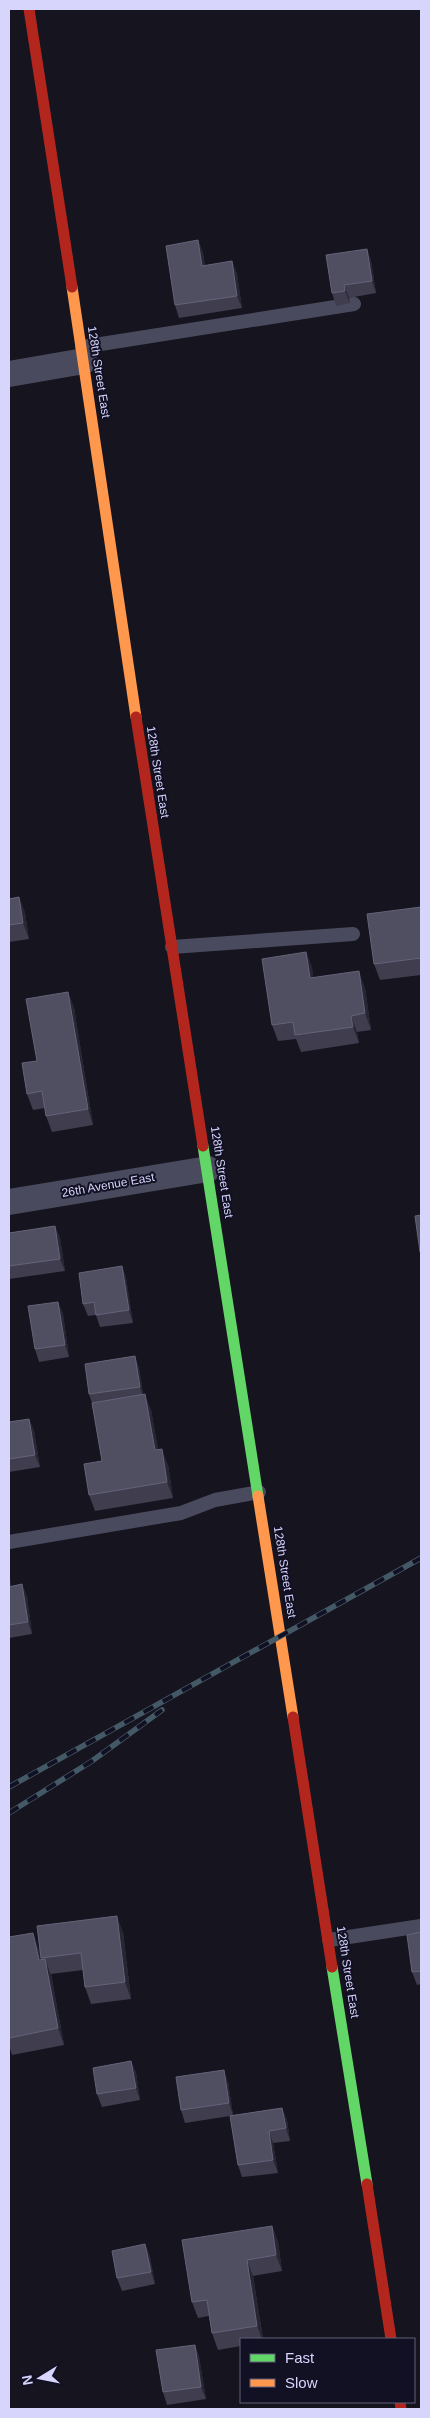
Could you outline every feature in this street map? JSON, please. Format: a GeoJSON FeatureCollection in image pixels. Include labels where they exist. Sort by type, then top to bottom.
{"type":"FeatureCollection","features":[{"type":"Feature","properties":{"kind":"street","name":"128th Street East"},"geometry":{"type":"LineString","coordinates":[[29,9],[83,354],[146,788],[208,1168],[391,2338]]}},
{"type":"Feature","properties":{"kind":"street"},"geometry":{"type":"LineString","coordinates":[[9,374],[83,354]]}},
{"type":"Feature","properties":{"kind":"street","name":"26th Avenue East"},"geometry":{"type":"LineString","coordinates":[[9,1202],[208,1168]]}},
{"type":"Feature","properties":{"kind":"lane"},"geometry":{"type":"LineString","coordinates":[[83,354],[354,304]]}},
{"type":"Feature","properties":{"kind":"lane"},"geometry":{"type":"LineString","coordinates":[[172,947],[353,934]]}},
{"type":"Feature","properties":{"kind":"lane"},"geometry":{"type":"LineString","coordinates":[[9,1542],[181,1513],[215,1500],[259,1492]]}},
{"type":"Feature","properties":{"kind":"lane"},"geometry":{"type":"LineString","coordinates":[[329,1940],[421,1926]]}},
{"type":"Feature","properties":{"kind":"building"},"geometry":{"type":"Polygon","coordinates":[[[198,240],[202,266],[232,261],[237,296],[175,305],[166,246],[198,240]]]}},
{"type":"Feature","properties":{"kind":"building"},"geometry":{"type":"Polygon","coordinates":[[[367,249],[372,281],[344,285],[345,291],[332,293],[326,255],[367,249]]]}},
{"type":"Feature","properties":{"kind":"building"},"geometry":{"type":"Polygon","coordinates":[[[19,897],[23,923],[9,925],[9,899],[19,897]]]}},
{"type":"Feature","properties":{"kind":"building"},"geometry":{"type":"Polygon","coordinates":[[[421,907],[421,958],[374,964],[367,914],[421,907]]]}},
{"type":"Feature","properties":{"kind":"building"},"geometry":{"type":"Polygon","coordinates":[[[306,952],[310,978],[359,971],[365,1013],[351,1016],[353,1027],[295,1035],[293,1022],[272,1025],[262,959],[306,952]]]}},
{"type":"Feature","properties":{"kind":"building"},"geometry":{"type":"Polygon","coordinates":[[[68,992],[88,1109],[46,1116],[42,1091],[27,1094],[22,1063],[37,1061],[26,999],[68,992]]]}},
{"type":"Feature","properties":{"kind":"building"},"geometry":{"type":"Polygon","coordinates":[[[421,1215],[421,1252],[420,1252],[415,1216],[421,1215]]]}},
{"type":"Feature","properties":{"kind":"building"},"geometry":{"type":"Polygon","coordinates":[[[55,1226],[60,1259],[9,1266],[9,1233],[55,1226]]]}},
{"type":"Feature","properties":{"kind":"building"},"geometry":{"type":"Polygon","coordinates":[[[122,1266],[129,1310],[96,1315],[94,1302],[83,1304],[79,1273],[122,1266]]]}},
{"type":"Feature","properties":{"kind":"building"},"geometry":{"type":"Polygon","coordinates":[[[58,1302],[65,1345],[35,1349],[28,1306],[58,1302]]]}},
{"type":"Feature","properties":{"kind":"building"},"geometry":{"type":"Polygon","coordinates":[[[135,1356],[140,1387],[89,1394],[85,1364],[135,1356]]]}},
{"type":"Feature","properties":{"kind":"building"},"geometry":{"type":"Polygon","coordinates":[[[145,1394],[155,1450],[162,1449],[167,1482],[89,1495],[84,1464],[102,1461],[92,1403],[145,1394]]]}},
{"type":"Feature","properties":{"kind":"building"},"geometry":{"type":"Polygon","coordinates":[[[29,1419],[35,1455],[9,1459],[9,1422],[29,1419]]]}},
{"type":"Feature","properties":{"kind":"building"},"geometry":{"type":"Polygon","coordinates":[[[22,1584],[28,1622],[9,1625],[9,1587],[22,1584]]]}},
{"type":"Feature","properties":{"kind":"building"},"geometry":{"type":"Polygon","coordinates":[[[117,1916],[125,1982],[85,1987],[81,1953],[41,1958],[37,1926],[117,1916]]]}},
{"type":"Feature","properties":{"kind":"building"},"geometry":{"type":"Polygon","coordinates":[[[421,1932],[421,1971],[412,1972],[407,1935],[421,1932]]]}},
{"type":"Feature","properties":{"kind":"building"},"geometry":{"type":"Polygon","coordinates":[[[33,1933],[39,1960],[45,1959],[58,2028],[9,2038],[9,1937],[33,1933]]]}},
{"type":"Feature","properties":{"kind":"building"},"geometry":{"type":"Polygon","coordinates":[[[131,2061],[136,2088],[97,2094],[93,2068],[131,2061]]]}},
{"type":"Feature","properties":{"kind":"building"},"geometry":{"type":"Polygon","coordinates":[[[224,2070],[229,2103],[181,2110],[176,2077],[224,2070]]]}},
{"type":"Feature","properties":{"kind":"building"},"geometry":{"type":"Polygon","coordinates":[[[282,2108],[286,2128],[269,2131],[273,2160],[238,2165],[230,2116],[282,2108]]]}},
{"type":"Feature","properties":{"kind":"building"},"geometry":{"type":"Polygon","coordinates":[[[272,2226],[276,2255],[247,2260],[257,2326],[212,2333],[207,2300],[192,2302],[182,2240],[272,2226]]]}},
{"type":"Feature","properties":{"kind":"building"},"geometry":{"type":"Polygon","coordinates":[[[145,2244],[151,2272],[117,2278],[112,2251],[145,2244]]]}},
{"type":"Feature","properties":{"kind":"building"},"geometry":{"type":"Polygon","coordinates":[[[195,2345],[201,2387],[163,2392],[156,2350],[195,2345]]]}},
{"type":"Feature","properties":{"kind":"railway"},"geometry":{"type":"LineString","coordinates":[[9,1787],[421,1558]]}},
{"type":"Feature","properties":{"kind":"railway"},"geometry":{"type":"LineString","coordinates":[[9,1813],[92,1761],[162,1710]]}},
{"type":"Feature","properties":{"kind":"traffic: fast"},"geometry":{"type":"LineString","coordinates":[[203,1146],[258,1496]]}},
{"type":"Feature","properties":{"kind":"traffic: fast"},"geometry":{"type":"LineString","coordinates":[[332,1967],[367,2184]]}},
{"type":"Feature","properties":{"kind":"traffic: slow"},"geometry":{"type":"LineString","coordinates":[[72,287],[136,717]]}},
{"type":"Feature","properties":{"kind":"traffic: slow"},"geometry":{"type":"LineString","coordinates":[[258,1496],[293,1717]]}},
{"type":"Feature","properties":{"kind":"traffic: jam"},"geometry":{"type":"LineString","coordinates":[[29,9],[72,287]]}},
{"type":"Feature","properties":{"kind":"traffic: jam"},"geometry":{"type":"LineString","coordinates":[[136,717],[203,1146]]}},
{"type":"Feature","properties":{"kind":"traffic: jam"},"geometry":{"type":"LineString","coordinates":[[293,1717],[332,1967]]}},
{"type":"Feature","properties":{"kind":"traffic: jam"},"geometry":{"type":"LineString","coordinates":[[367,2184],[391,2338]]}},
{"type":"Feature","properties":{"kind":"traffic: jam"},"geometry":{"type":"LineString","coordinates":[[400,2403],[401,2409]]}}]}
